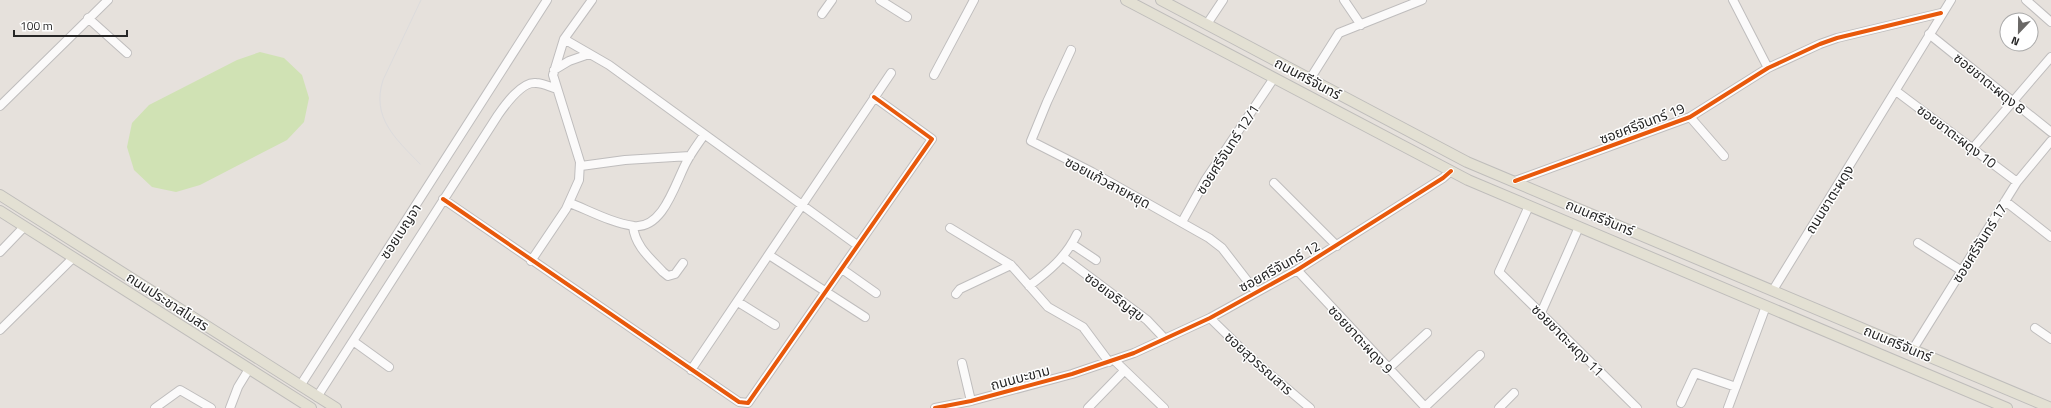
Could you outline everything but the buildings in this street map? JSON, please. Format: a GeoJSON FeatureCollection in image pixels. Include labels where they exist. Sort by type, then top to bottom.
{"type":"FeatureCollection","features":[{"type":"Feature","properties":{"kind":"main road","name":"ถนนศรีจันทร์"},"geometry":{"type":"LineString","coordinates":[[1126,0],[1451,171],[1529,206],[2007,408]]}},
{"type":"Feature","properties":{"kind":"main road","name":"ถนนศรีจันทร์"},"geometry":{"type":"LineString","coordinates":[[1161,0],[1462,159],[2051,408]]}},
{"type":"Feature","properties":{"kind":"main road"},"geometry":{"type":"LineString","coordinates":[[1451,171],[1462,159]]}},
{"type":"Feature","properties":{"kind":"main road","name":"ถนนประชาสโมสร"},"geometry":{"type":"LineString","coordinates":[[0,195],[336,408]]}},
{"type":"Feature","properties":{"kind":"main road","name":"ถนนประชาสโมสร"},"geometry":{"type":"LineString","coordinates":[[0,210],[24,227],[311,408]]}},
{"type":"Feature","properties":{"kind":"main road","name":"ถนนชาตะผดุง"},"geometry":{"type":"LineString","coordinates":[[1766,306],[1772,290]]}},
{"type":"Feature","properties":{"kind":"main road"},"geometry":{"type":"LineString","coordinates":[[1853,342],[1860,327]]}},
{"type":"Feature","properties":{"kind":"street"},"geometry":{"type":"LineString","coordinates":[[0,106],[108,0]]}},
{"type":"Feature","properties":{"kind":"street","name":"ซอยเบญจา"},"geometry":{"type":"LineString","coordinates":[[300,386],[547,0]]}},
{"type":"Feature","properties":{"kind":"street"},"geometry":{"type":"LineString","coordinates":[[531,261],[570,203],[579,180],[580,166],[553,75],[564,39],[592,0]]}},
{"type":"Feature","properties":{"kind":"street"},"geometry":{"type":"LineString","coordinates":[[822,14],[832,0]]}},
{"type":"Feature","properties":{"kind":"street"},"geometry":{"type":"LineString","coordinates":[[880,0],[907,17]]}},
{"type":"Feature","properties":{"kind":"street"},"geometry":{"type":"LineString","coordinates":[[934,75],[974,0]]}},
{"type":"Feature","properties":{"kind":"street"},"geometry":{"type":"LineString","coordinates":[[1207,24],[1222,0]]}},
{"type":"Feature","properties":{"kind":"street"},"geometry":{"type":"LineString","coordinates":[[1344,0],[1361,24]]}},
{"type":"Feature","properties":{"kind":"street"},"geometry":{"type":"LineString","coordinates":[[1310,79],[1339,33],[1422,0]]}},
{"type":"Feature","properties":{"kind":"street"},"geometry":{"type":"LineString","coordinates":[[1733,0],[1768,68]]}},
{"type":"Feature","properties":{"kind":"street","name":"ถนนชาตะผดุง"},"geometry":{"type":"LineString","coordinates":[[1772,290],[1896,91],[1941,13],[1951,0]]}},
{"type":"Feature","properties":{"kind":"street"},"geometry":{"type":"LineString","coordinates":[[2026,0],[2051,22]]}},
{"type":"Feature","properties":{"kind":"street","name":"ซอยศรีจันทร์ 19"},"geometry":{"type":"LineString","coordinates":[[1515,181],[1690,117],[1768,68],[1837,38],[1941,13]]}},
{"type":"Feature","properties":{"kind":"street"},"geometry":{"type":"LineString","coordinates":[[88,18],[127,53]]}},
{"type":"Feature","properties":{"kind":"street","name":"ซอยชาตะผดุง 8"},"geometry":{"type":"LineString","coordinates":[[1929,34],[2051,132]]}},
{"type":"Feature","properties":{"kind":"street"},"geometry":{"type":"LineString","coordinates":[[564,39],[609,65],[857,245]]}},
{"type":"Feature","properties":{"kind":"street","name":"ซอยแก้วสายหยุด"},"geometry":{"type":"LineString","coordinates":[[1071,50],[1046,102],[1031,141],[1092,172],[1209,238],[1222,248],[1256,292]]}},
{"type":"Feature","properties":{"kind":"street"},"geometry":{"type":"LineString","coordinates":[[554,70],[569,61],[589,54]]}},
{"type":"Feature","properties":{"kind":"street"},"geometry":{"type":"LineString","coordinates":[[1973,148],[2051,57]]}},
{"type":"Feature","properties":{"kind":"street"},"geometry":{"type":"LineString","coordinates":[[691,370],[891,73]]}},
{"type":"Feature","properties":{"kind":"street","name":"ซอยศรีจันทร์ 12/1"},"geometry":{"type":"LineString","coordinates":[[1182,222],[1206,179],[1274,78]]}},
{"type":"Feature","properties":{"kind":"street"},"geometry":{"type":"LineString","coordinates":[[318,397],[443,199],[509,99],[527,84],[535,82],[557,88]]}},
{"type":"Feature","properties":{"kind":"street","name":"ซอยชาตะผดุง 10"},"geometry":{"type":"LineString","coordinates":[[1896,91],[2017,182]]}},
{"type":"Feature","properties":{"kind":"street"},"geometry":{"type":"LineString","coordinates":[[443,199],[531,261],[739,402],[748,402],[932,139],[874,98]]}},
{"type":"Feature","properties":{"kind":"street"},"geometry":{"type":"LineString","coordinates":[[1690,117],[1724,156]]}},
{"type":"Feature","properties":{"kind":"street"},"geometry":{"type":"LineString","coordinates":[[570,203],[633,226],[648,224],[660,214],[690,156],[704,135]]}},
{"type":"Feature","properties":{"kind":"street","name":"ซอยศรีจันทร์ 17"},"geometry":{"type":"LineString","coordinates":[[1913,349],[2017,182],[2051,140]]}},
{"type":"Feature","properties":{"kind":"street"},"geometry":{"type":"LineString","coordinates":[[580,166],[625,160],[690,156]]}},
{"type":"Feature","properties":{"kind":"street","name":"ซอยศรีจันทร์ 12"},"geometry":{"type":"LineString","coordinates":[[1111,361],[1165,339],[1210,318],[1297,270],[1443,178],[1451,171]]}},
{"type":"Feature","properties":{"kind":"street"},"geometry":{"type":"LineString","coordinates":[[1274,183],[1337,246]]}},
{"type":"Feature","properties":{"kind":"street"},"geometry":{"type":"LineString","coordinates":[[2005,202],[2051,237]]}},
{"type":"Feature","properties":{"kind":"street","name":"ซอยชาตะผดุง 11"},"geometry":{"type":"LineString","coordinates":[[1529,206],[1499,272],[1637,408]]}},
{"type":"Feature","properties":{"kind":"street"},"geometry":{"type":"LineString","coordinates":[[633,226],[634,235],[638,245],[668,276],[675,274],[683,263]]}},
{"type":"Feature","properties":{"kind":"street"},"geometry":{"type":"LineString","coordinates":[[0,252],[24,227]]}},
{"type":"Feature","properties":{"kind":"street"},"geometry":{"type":"LineString","coordinates":[[1542,313],[1579,227]]}},
{"type":"Feature","properties":{"kind":"street"},"geometry":{"type":"LineString","coordinates":[[950,228],[1011,265],[1048,308],[1083,327],[1111,361],[1164,408]]}},
{"type":"Feature","properties":{"kind":"street"},"geometry":{"type":"LineString","coordinates":[[1029,286],[1053,268],[1072,244],[1077,234]]}},
{"type":"Feature","properties":{"kind":"street"},"geometry":{"type":"LineString","coordinates":[[1918,243],[1962,271]]}},
{"type":"Feature","properties":{"kind":"street"},"geometry":{"type":"LineString","coordinates":[[1072,244],[1096,260]]}},
{"type":"Feature","properties":{"kind":"street"},"geometry":{"type":"LineString","coordinates":[[769,255],[865,317]]}},
{"type":"Feature","properties":{"kind":"street","name":"ซอยเจริญสุข"},"geometry":{"type":"LineString","coordinates":[[1063,256],[1147,320],[1165,339]]}},
{"type":"Feature","properties":{"kind":"street"},"geometry":{"type":"LineString","coordinates":[[0,330],[73,258]]}},
{"type":"Feature","properties":{"kind":"street"},"geometry":{"type":"LineString","coordinates":[[956,294],[960,289],[1011,265]]}},
{"type":"Feature","properties":{"kind":"street"},"geometry":{"type":"LineString","coordinates":[[842,268],[876,293]]}},
{"type":"Feature","properties":{"kind":"street","name":"ซอยชาตะผดุง 9"},"geometry":{"type":"LineString","coordinates":[[1297,270],[1425,408]]}},
{"type":"Feature","properties":{"kind":"street"},"geometry":{"type":"LineString","coordinates":[[738,302],[775,325]]}},
{"type":"Feature","properties":{"kind":"street","name":"ถนนชาตะผดุง"},"geometry":{"type":"LineString","coordinates":[[1728,408],[1766,306]]}},
{"type":"Feature","properties":{"kind":"street","name":"ซอยสุวรรณสาร"},"geometry":{"type":"LineString","coordinates":[[1210,318],[1253,360],[1310,408]]}},
{"type":"Feature","properties":{"kind":"street"},"geometry":{"type":"LineString","coordinates":[[2035,328],[2051,339]]}},
{"type":"Feature","properties":{"kind":"street"},"geometry":{"type":"LineString","coordinates":[[1389,368],[1427,333]]}},
{"type":"Feature","properties":{"kind":"street"},"geometry":{"type":"LineString","coordinates":[[353,341],[389,367]]}},
{"type":"Feature","properties":{"kind":"street"},"geometry":{"type":"LineString","coordinates":[[1425,408],[1480,356]]}},
{"type":"Feature","properties":{"kind":"street","name":"ถนนบะขาม"},"geometry":{"type":"LineString","coordinates":[[935,408],[971,401],[1072,374],[1111,361]]}},
{"type":"Feature","properties":{"kind":"street"},"geometry":{"type":"LineString","coordinates":[[962,363],[971,401]]}},
{"type":"Feature","properties":{"kind":"street"},"geometry":{"type":"LineString","coordinates":[[230,408],[238,387],[249,369]]}},
{"type":"Feature","properties":{"kind":"street"},"geometry":{"type":"LineString","coordinates":[[1088,408],[1124,371]]}},
{"type":"Feature","properties":{"kind":"street"},"geometry":{"type":"LineString","coordinates":[[1680,403],[1695,373],[1736,387]]}},
{"type":"Feature","properties":{"kind":"street"},"geometry":{"type":"LineString","coordinates":[[155,408],[180,390],[211,408]]}},
{"type":"Feature","properties":{"kind":"street"},"geometry":{"type":"LineString","coordinates":[[1499,408],[1514,393]]}},
{"type":"Feature","properties":{"kind":"green space"},"geometry":{"type":"Polygon","coordinates":[[[260,52],[284,58],[302,75],[309,98],[304,122],[287,140],[200,185],[176,192],[152,187],[134,170],[127,147],[132,123],[149,105],[237,60],[260,52]]]}},
{"type":"Feature","properties":{"kind":"tram line"},"geometry":{"type":"LineString","coordinates":[[420,164],[402,146],[388,127],[380,106],[380,93],[383,80],[421,0]]}},
{"type":"Feature","properties":{"kind":"cycle path"},"geometry":{"type":"LineString","coordinates":[[1515,181],[1690,117],[1768,68],[1820,44],[1837,38],[1941,13]]}},
{"type":"Feature","properties":{"kind":"cycle path"},"geometry":{"type":"LineString","coordinates":[[443,199],[739,402],[748,403],[932,139],[874,97]]}},
{"type":"Feature","properties":{"kind":"cycle path"},"geometry":{"type":"LineString","coordinates":[[935,408],[971,401],[1072,374],[1134,353],[1210,318],[1297,270],[1443,178],[1451,171]]}}]}
